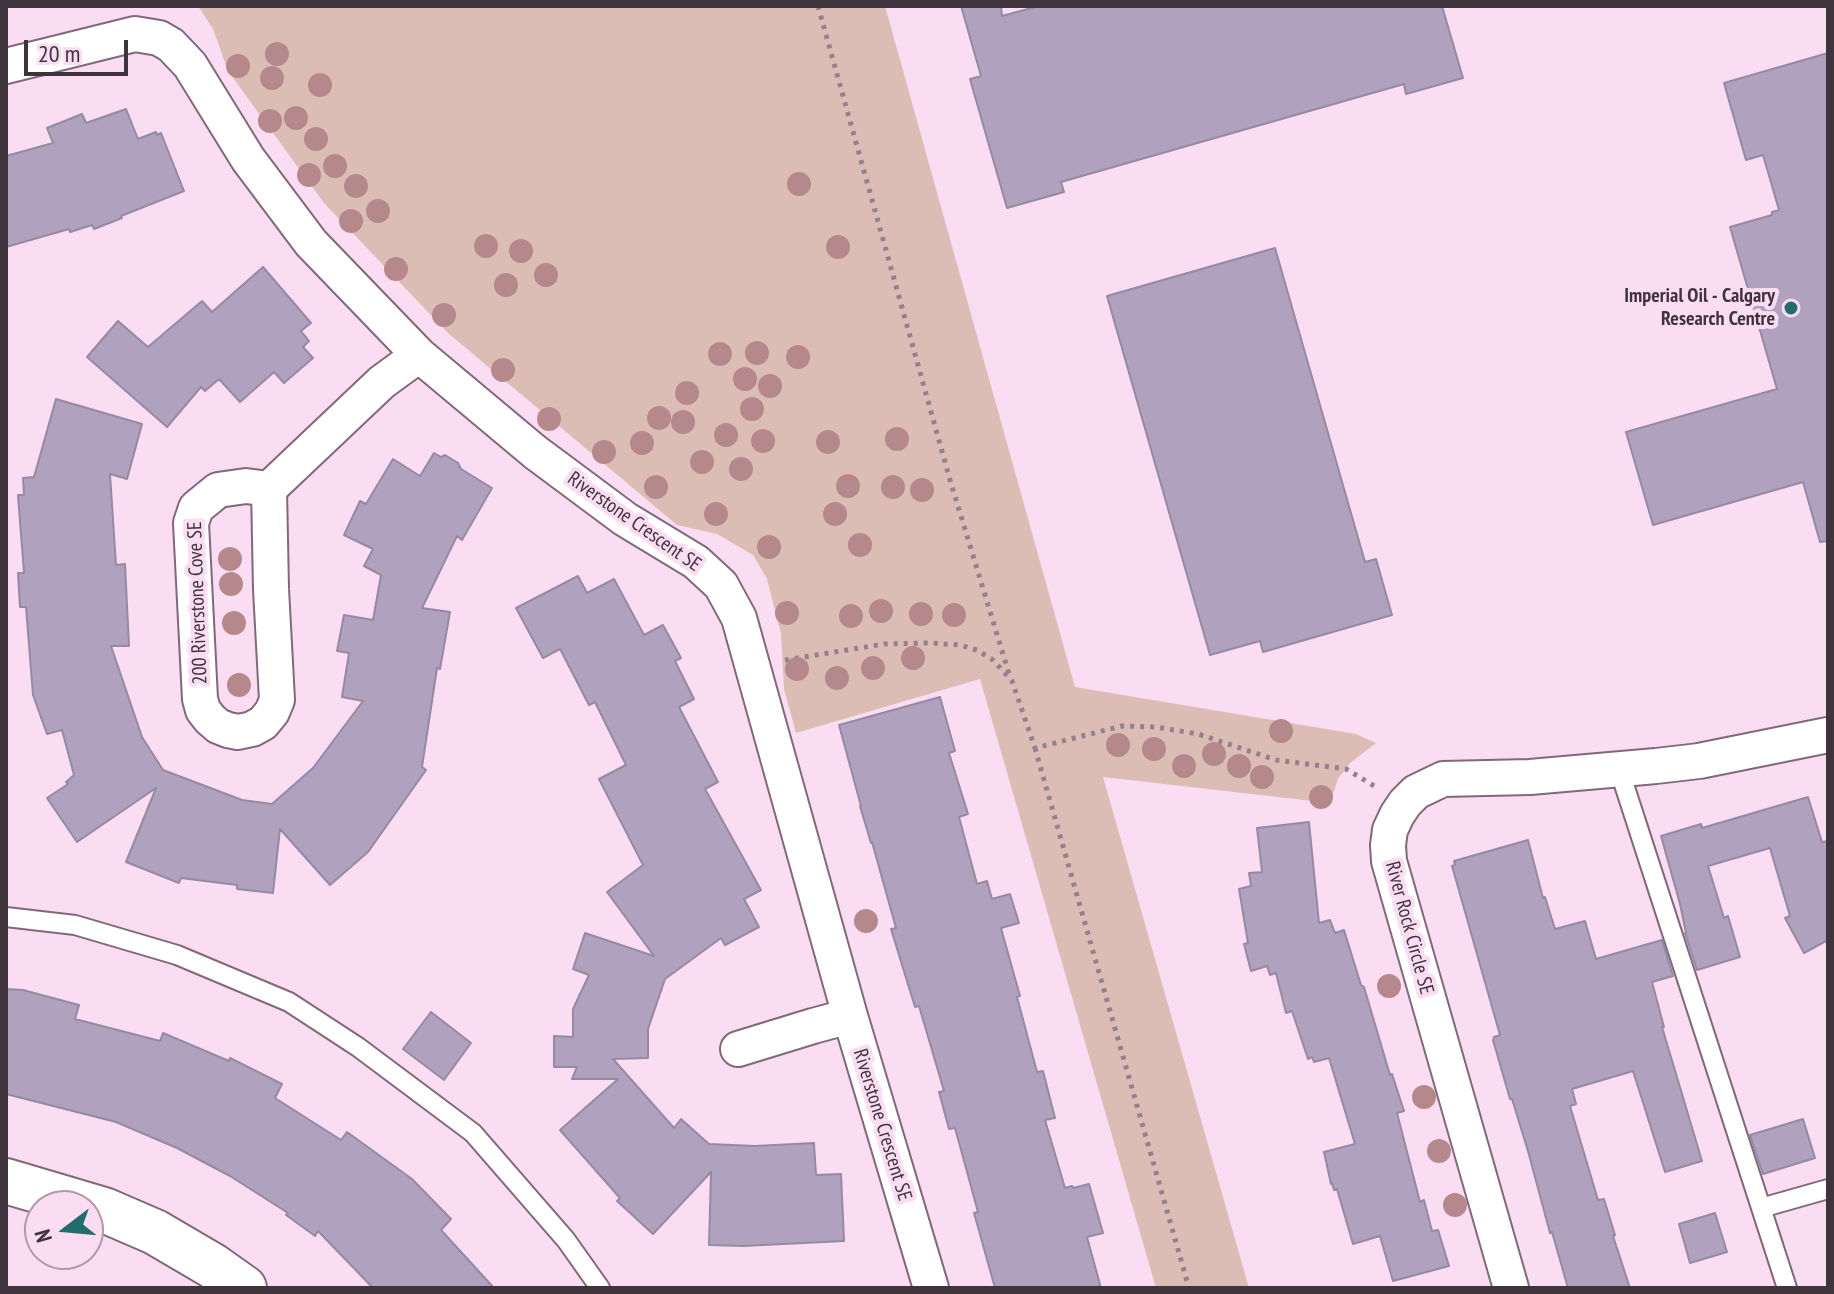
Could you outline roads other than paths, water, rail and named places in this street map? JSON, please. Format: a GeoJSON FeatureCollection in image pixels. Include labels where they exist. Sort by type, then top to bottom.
{"type":"FeatureCollection","features":[{"type":"Feature","properties":{"kind":"street","name":"Riverstone Crescent SE"},"geometry":{"type":"LineString","coordinates":[[6,66],[135,34],[159,38],[171,45],[190,65],[248,159],[311,243],[419,355],[546,460],[625,519],[696,562],[721,585],[739,618],[850,1016],[931,1288]]}},
{"type":"Feature","properties":{"kind":"street"},"geometry":{"type":"LineString","coordinates":[[269,489],[382,382],[419,355]]}},
{"type":"Feature","properties":{"kind":"street","name":"200 Riverstone Cove SE"},"geometry":{"type":"LineString","coordinates":[[246,486],[269,489],[277,700],[263,723],[238,732],[218,726],[203,710],[200,699],[191,523],[196,508],[218,490],[246,486]]}},
{"type":"Feature","properties":{"kind":"street"},"geometry":{"type":"LineString","coordinates":[[1619,769],[1699,761],[1828,735]]}},
{"type":"Feature","properties":{"kind":"street","name":"River Rock Circle SE"},"geometry":{"type":"LineString","coordinates":[[1511,1288],[1389,861],[1390,830],[1405,803],[1416,792],[1443,779],[1530,777],[1619,769]]}},
{"type":"Feature","properties":{"kind":"street"},"geometry":{"type":"LineString","coordinates":[[738,1049],[850,1016]]}},
{"type":"Feature","properties":{"kind":"street"},"geometry":{"type":"LineString","coordinates":[[6,1181],[104,1210],[155,1232],[244,1288]]}},
{"type":"Feature","properties":{"kind":"lane"},"geometry":{"type":"LineString","coordinates":[[1619,769],[1787,1288]]}},
{"type":"Feature","properties":{"kind":"lane"},"geometry":{"type":"LineString","coordinates":[[6,917],[75,925],[177,955],[289,1002],[358,1047],[473,1133],[566,1240],[600,1288]]}},
{"type":"Feature","properties":{"kind":"lane"},"geometry":{"type":"LineString","coordinates":[[1761,1208],[1828,1189]]}},
{"type":"Feature","properties":{"kind":"place","name":"Imperial Oil - Calgary Research Centre"},"geometry":{"type":"Point","coordinates":[1791,308]}}]}
